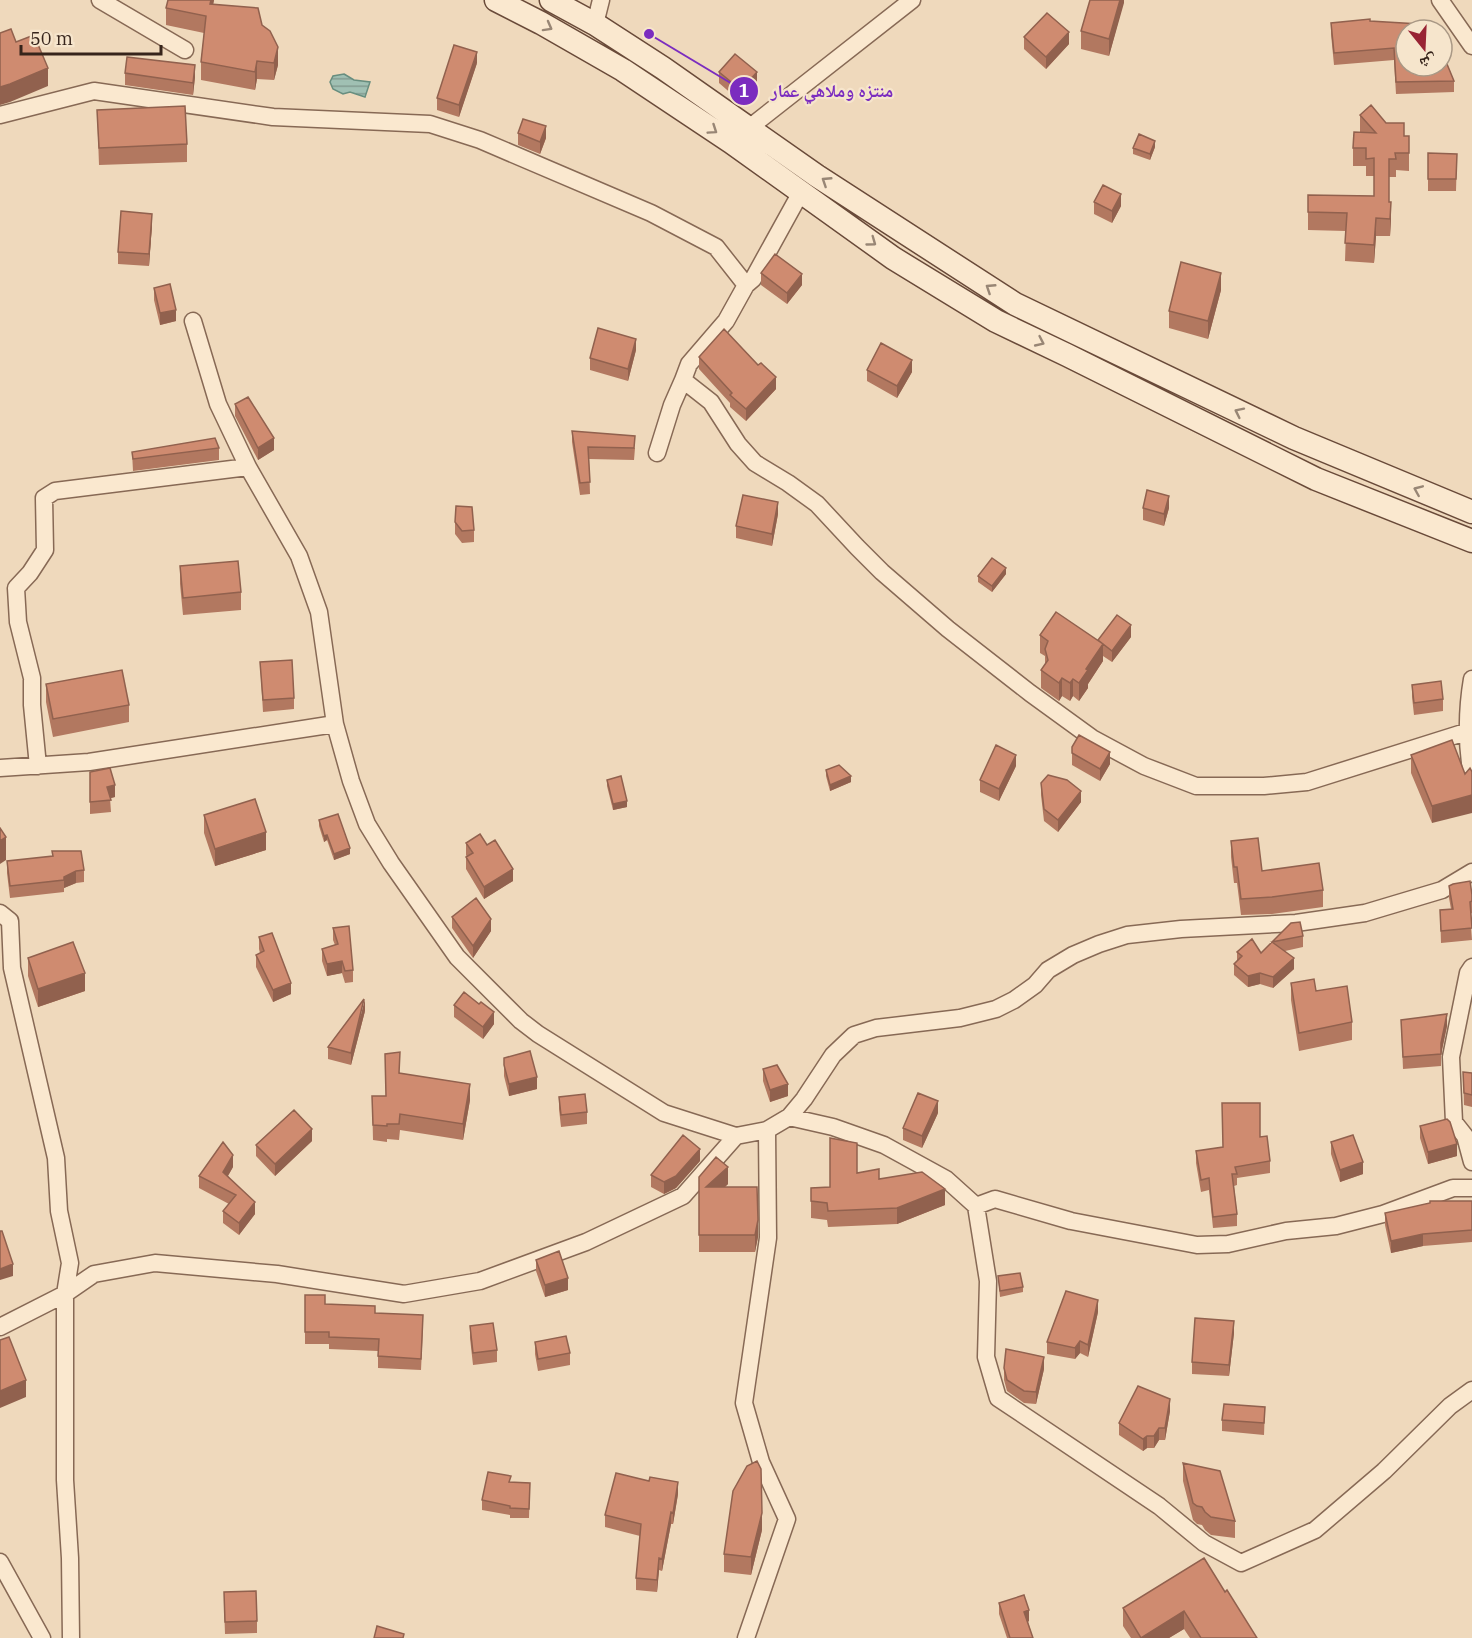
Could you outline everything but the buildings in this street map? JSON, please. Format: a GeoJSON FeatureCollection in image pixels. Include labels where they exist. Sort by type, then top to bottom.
{"type":"FeatureCollection","features":[{"type":"Feature","properties":{"kind":"main road"},"geometry":{"type":"LineString","coordinates":[[496,0],[541,22],[623,70],[731,142],[893,258],[996,321],[1067,354],[1316,479],[1472,541]]}},
{"type":"Feature","properties":{"kind":"main road"},"geometry":{"type":"LineString","coordinates":[[551,0],[595,24],[663,68],[817,176],[1015,304],[1294,438],[1472,512]]}},
{"type":"Feature","properties":{"kind":"street"},"geometry":{"type":"LineString","coordinates":[[100,0],[185,50]]}},
{"type":"Feature","properties":{"kind":"street"},"geometry":{"type":"LineString","coordinates":[[595,24],[601,0]]}},
{"type":"Feature","properties":{"kind":"street"},"geometry":{"type":"LineString","coordinates":[[749,128],[912,0]]}},
{"type":"Feature","properties":{"kind":"street"},"geometry":{"type":"LineString","coordinates":[[1440,0],[1472,46]]}},
{"type":"Feature","properties":{"kind":"street"},"geometry":{"type":"LineString","coordinates":[[0,115],[94,91],[273,117],[430,124],[480,140],[651,213],[716,247],[746,285]]}},
{"type":"Feature","properties":{"kind":"street"},"geometry":{"type":"LineString","coordinates":[[657,453],[672,405],[689,364],[726,321],[746,285],[753,279],[801,192]]}},
{"type":"Feature","properties":{"kind":"street"},"geometry":{"type":"LineString","coordinates":[[194,321],[218,404],[248,467],[299,556],[320,612],[335,724],[351,781],[367,824],[457,957],[521,1021],[664,1113],[736,1136],[767,1130],[789,1117],[804,1099],[832,1054],[854,1035],[876,1028],[960,1018],[996,1009],[1035,985],[1048,970],[1073,955],[1100,944],[1127,935],[1170,930],[1296,923],[1365,913],[1442,890],[1472,872]]}},
{"type":"Feature","properties":{"kind":"street"},"geometry":{"type":"LineString","coordinates":[[682,380],[711,402],[738,444],[755,463],[817,504],[874,564],[948,629],[1092,738],[1144,766],[1196,786],[1264,786],[1307,782],[1469,731]]}},
{"type":"Feature","properties":{"kind":"street"},"geometry":{"type":"LineString","coordinates":[[38,766],[32,705],[32,678],[18,622],[16,588],[30,573],[45,550],[44,498],[55,491],[248,467]]}},
{"type":"Feature","properties":{"kind":"street"},"geometry":{"type":"LineString","coordinates":[[1472,679],[1469,699],[1469,761],[1472,775]]}},
{"type":"Feature","properties":{"kind":"street"},"geometry":{"type":"LineString","coordinates":[[0,768],[89,762],[335,724]]}},
{"type":"Feature","properties":{"kind":"street"},"geometry":{"type":"LineString","coordinates":[[0,913],[10,921],[12,968],[56,1158],[59,1211],[70,1263],[65,1294],[65,1480],[70,1558],[71,1638]]}},
{"type":"Feature","properties":{"kind":"street"},"geometry":{"type":"LineString","coordinates":[[1472,967],[1468,973],[1451,1057],[1454,1122],[1465,1136],[1472,1162]]}},
{"type":"Feature","properties":{"kind":"street"},"geometry":{"type":"LineString","coordinates":[[789,1117],[832,1127],[884,1145],[946,1179],[976,1206],[988,1281],[986,1357],[998,1398],[1159,1506],[1204,1543],[1241,1563],[1315,1530],[1384,1472],[1450,1406],[1472,1389]]}},
{"type":"Feature","properties":{"kind":"street"},"geometry":{"type":"LineString","coordinates":[[746,1638],[787,1520],[761,1462],[744,1404],[768,1238],[767,1130]]}},
{"type":"Feature","properties":{"kind":"street"},"geometry":{"type":"LineString","coordinates":[[0,1327],[65,1294],[94,1274],[154,1263],[277,1274],[404,1294],[480,1281],[586,1242],[683,1196],[736,1136]]}},
{"type":"Feature","properties":{"kind":"street"},"geometry":{"type":"LineString","coordinates":[[976,1206],[995,1199],[1071,1221],[1197,1245],[1228,1244],[1286,1231],[1336,1226],[1383,1214],[1453,1188],[1472,1188]]}},
{"type":"Feature","properties":{"kind":"street"},"geometry":{"type":"LineString","coordinates":[[0,1562],[42,1638]]}},
{"type":"Feature","properties":{"kind":"shaded area"},"geometry":{"type":"Polygon","coordinates":[[[344,74],[354,80],[370,82],[365,97],[350,92],[343,94],[333,89],[330,82],[333,76],[344,74]]]}},
{"type":"Feature","properties":{"kind":"place","name":"منتزه وملاهي عمار"},"geometry":{"type":"Point","coordinates":[649,34]}}]}
